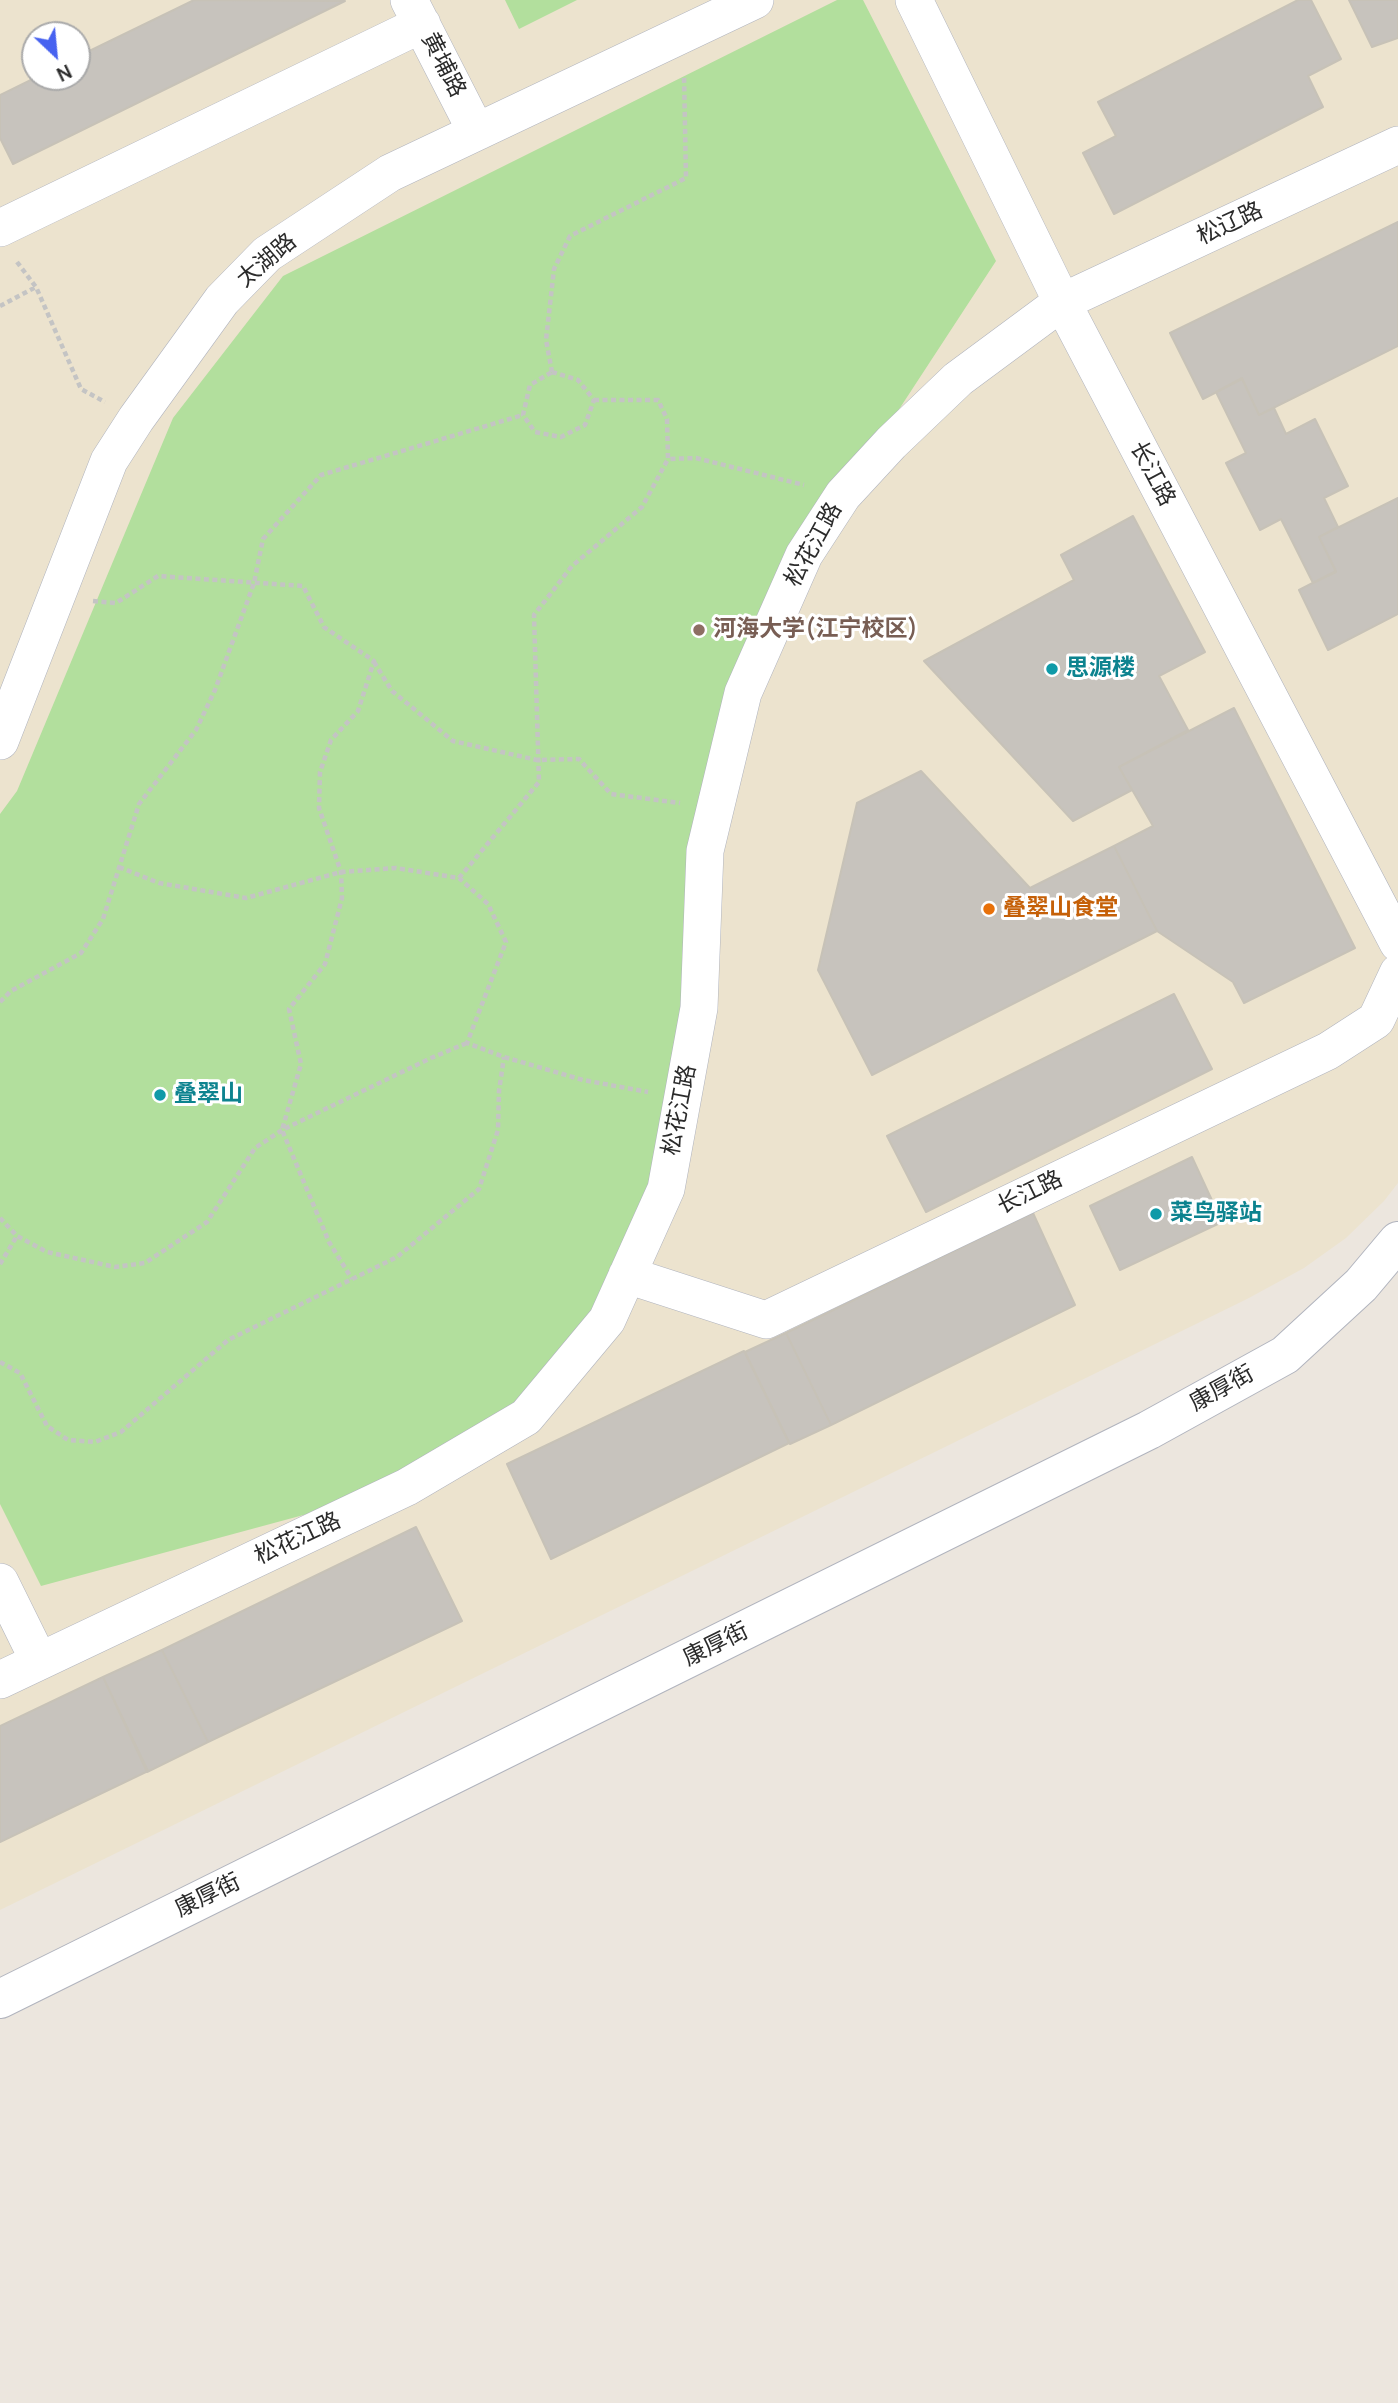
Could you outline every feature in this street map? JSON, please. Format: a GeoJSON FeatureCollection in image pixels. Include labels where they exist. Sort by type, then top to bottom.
{"type":"FeatureCollection","features":[{"type":"Feature","properties":{"kind":"main road","name":"康厚街"},"geometry":{"type":"LineString","coordinates":[[0,1999],[1149,1430],[1285,1354],[1361,1286],[1398,1241]]}},
{"type":"Feature","properties":{"kind":"street","name":"太湖路"},"geometry":{"type":"LineString","coordinates":[[0,741],[109,461],[222,300],[267,254],[390,173],[755,0]]}},
{"type":"Feature","properties":{"kind":"street","name":"长江路"},"geometry":{"type":"LineString","coordinates":[[914,0],[1062,302],[1398,943]]}},
{"type":"Feature","properties":{"kind":"street","name":"黄埔路"},"geometry":{"type":"LineString","coordinates":[[415,12],[476,131]]}},
{"type":"Feature","properties":{"kind":"street"},"geometry":{"type":"LineString","coordinates":[[6,241],[415,12]]}},
{"type":"Feature","properties":{"kind":"street","name":"松辽路"},"geometry":{"type":"LineString","coordinates":[[1062,302],[1398,145]]}},
{"type":"Feature","properties":{"kind":"street","name":"松花江路"},"geometry":{"type":"LineString","coordinates":[[0,1680],[407,1487],[526,1417],[607,1320],[666,1189],[699,1008],[705,851],[743,693],[804,555],[843,495],[891,443],[958,379],[1062,302]]}},
{"type":"Feature","properties":{"kind":"street","name":"长江路"},"geometry":{"type":"LineString","coordinates":[[627,1275],[766,1320],[1328,1051],[1376,1020],[1398,973]]}},
{"type":"Feature","properties":{"kind":"street"},"geometry":{"type":"LineString","coordinates":[[0,1582],[39,1661]]}},
{"type":"Feature","properties":{"kind":"path"},"geometry":{"type":"LineString","coordinates":[[552,372],[546,340],[554,269],[570,236],[686,178],[684,34]]}},
{"type":"Feature","properties":{"kind":"path"},"geometry":{"type":"LineString","coordinates":[[6,241],[36,287],[80,389],[136,419]]}},
{"type":"Feature","properties":{"kind":"path"},"geometry":{"type":"LineString","coordinates":[[0,306],[36,287]]}},
{"type":"Feature","properties":{"kind":"path"},"geometry":{"type":"LineString","coordinates":[[523,415],[530,386],[552,372],[578,380],[594,400]]}},
{"type":"Feature","properties":{"kind":"path"},"geometry":{"type":"LineString","coordinates":[[523,415],[536,432],[561,437],[585,425],[594,400]]}},
{"type":"Feature","properties":{"kind":"path"},"geometry":{"type":"LineString","coordinates":[[459,878],[539,782],[534,615],[572,566],[642,507],[668,460],[667,419],[658,400],[594,400]]}},
{"type":"Feature","properties":{"kind":"path"},"geometry":{"type":"LineString","coordinates":[[0,1002],[11,991],[80,953],[103,919],[139,804],[196,730],[215,690],[254,583],[263,539],[321,475],[523,415]]}},
{"type":"Feature","properties":{"kind":"path"},"geometry":{"type":"LineString","coordinates":[[668,460],[696,458],[843,495]]}},
{"type":"Feature","properties":{"kind":"path"},"geometry":{"type":"LineString","coordinates":[[57,598],[116,603],[158,576],[303,586],[324,627],[374,661],[392,691],[453,740],[537,760],[579,759],[611,794],[716,807]]}},
{"type":"Feature","properties":{"kind":"path"},"geometry":{"type":"LineString","coordinates":[[352,1279],[329,1242],[282,1130],[301,1064],[289,1009],[325,964],[342,898],[341,872],[319,808],[320,772],[331,740],[358,711],[374,661]]}},
{"type":"Feature","properties":{"kind":"path"},"geometry":{"type":"LineString","coordinates":[[119,867],[159,883],[246,898],[341,872],[396,868],[459,878],[488,904],[506,942],[467,1043]]}},
{"type":"Feature","properties":{"kind":"path"},"geometry":{"type":"LineString","coordinates":[[0,1218],[16,1236],[47,1252],[116,1267],[145,1263],[207,1222],[256,1148],[282,1130],[467,1043],[583,1080],[683,1099]]}},
{"type":"Feature","properties":{"kind":"path"},"geometry":{"type":"LineString","coordinates":[[0,1362],[20,1373],[47,1426],[68,1440],[95,1442],[121,1432],[228,1340],[397,1257],[479,1189],[498,1130],[499,1091],[504,1057]]}},
{"type":"Feature","properties":{"kind":"path"},"geometry":{"type":"LineString","coordinates":[[0,1264],[16,1236]]}},
{"type":"Feature","properties":{"kind":"shaded area","name":"河海大学(江宁校区)"},"geometry":{"type":"Polygon","coordinates":[[[0,0],[1398,0],[1398,1183],[1384,1201],[1346,1238],[1304,1268],[1247,1299],[0,1910],[0,0]]]}},
{"type":"Feature","properties":{"kind":"green space"},"geometry":{"type":"Polygon","coordinates":[[[505,0],[577,0],[519,29],[505,0]]]}},
{"type":"Feature","properties":{"kind":"green space"},"geometry":{"type":"Polygon","coordinates":[[[837,0],[863,0],[996,261],[843,495],[743,693],[666,1189],[526,1417],[407,1487],[41,1586],[0,1504],[0,814],[17,791],[173,418],[283,276],[837,0]]]}},
{"type":"Feature","properties":{"kind":"building"},"geometry":{"type":"Polygon","coordinates":[[[194,0],[345,1],[13,164],[0,138],[0,95],[21,85],[21,91],[91,91],[91,50],[194,0]]]}},
{"type":"Feature","properties":{"kind":"building"},"geometry":{"type":"Polygon","coordinates":[[[1298,0],[1311,0],[1341,59],[1308,76],[1323,107],[1114,214],[1083,153],[1116,136],[1098,102],[1298,0]]]}},
{"type":"Feature","properties":{"kind":"building"},"geometry":{"type":"Polygon","coordinates":[[[1349,0],[1398,0],[1398,38],[1372,47],[1349,0]]]}},
{"type":"Feature","properties":{"kind":"building"},"geometry":{"type":"Polygon","coordinates":[[[1398,222],[1398,346],[1259,415],[1242,379],[1203,399],[1170,333],[1398,222]]]}},
{"type":"Feature","properties":{"kind":"building"},"geometry":{"type":"Polygon","coordinates":[[[1242,378],[1259,415],[1274,408],[1286,434],[1315,419],[1348,486],[1324,498],[1338,527],[1319,537],[1336,572],[1313,583],[1281,519],[1260,530],[1226,463],[1246,453],[1216,392],[1242,378]]]}},
{"type":"Feature","properties":{"kind":"building"},"geometry":{"type":"Polygon","coordinates":[[[1398,498],[1398,614],[1328,650],[1299,590],[1336,571],[1319,537],[1398,498]]]}},
{"type":"Feature","properties":{"kind":"building","name":"思源楼"},"geometry":{"type":"Polygon","coordinates":[[[1133,516],[1205,652],[1159,676],[1188,730],[1119,767],[1132,790],[1073,821],[924,661],[1074,580],[1061,555],[1133,516]]]}},
{"type":"Feature","properties":{"kind":"building"},"geometry":{"type":"Polygon","coordinates":[[[1234,708],[1355,948],[1244,1003],[1233,982],[1157,931],[1114,846],[1153,826],[1119,767],[1234,708]]]}},
{"type":"Feature","properties":{"kind":"building","name":"叠翠山食堂"},"geometry":{"type":"Polygon","coordinates":[[[921,771],[1030,888],[1114,846],[1157,931],[872,1075],[818,970],[857,803],[921,771]]]}},
{"type":"Feature","properties":{"kind":"building"},"geometry":{"type":"Polygon","coordinates":[[[1174,994],[1212,1069],[926,1212],[887,1136],[1174,994]]]}},
{"type":"Feature","properties":{"kind":"building","name":"菜鸟驿站"},"geometry":{"type":"Polygon","coordinates":[[[1192,1157],[1222,1222],[1120,1270],[1090,1206],[1192,1157]]]}},
{"type":"Feature","properties":{"kind":"building"},"geometry":{"type":"Polygon","coordinates":[[[1033,1213],[1075,1305],[831,1425],[786,1333],[1033,1213]]]}},
{"type":"Feature","properties":{"kind":"building"},"geometry":{"type":"Polygon","coordinates":[[[786,1333],[831,1425],[790,1444],[745,1352],[786,1333]]]}},
{"type":"Feature","properties":{"kind":"building"},"geometry":{"type":"Polygon","coordinates":[[[744,1351],[789,1443],[551,1559],[507,1464],[744,1351]]]}},
{"type":"Feature","properties":{"kind":"building"},"geometry":{"type":"Polygon","coordinates":[[[416,1527],[462,1621],[208,1742],[162,1650],[416,1527]]]}},
{"type":"Feature","properties":{"kind":"building"},"geometry":{"type":"Polygon","coordinates":[[[162,1650],[208,1742],[147,1772],[103,1677],[162,1650]]]}},
{"type":"Feature","properties":{"kind":"building"},"geometry":{"type":"Polygon","coordinates":[[[103,1677],[148,1771],[0,1842],[0,1726],[103,1677]]]}},
{"type":"Feature","properties":{"kind":"place","name":"河海大学(江宁校区)"},"geometry":{"type":"Point","coordinates":[699,630]}},
{"type":"Feature","properties":{"kind":"place","name":"思源楼"},"geometry":{"type":"Point","coordinates":[1052,669]}},
{"type":"Feature","properties":{"kind":"place","name":"叠翠山食堂"},"geometry":{"type":"Point","coordinates":[989,909]}},
{"type":"Feature","properties":{"kind":"place","name":"叠翠山"},"geometry":{"type":"Point","coordinates":[160,1095]}},
{"type":"Feature","properties":{"kind":"place","name":"菜鸟驿站"},"geometry":{"type":"Point","coordinates":[1156,1214]}}]}
